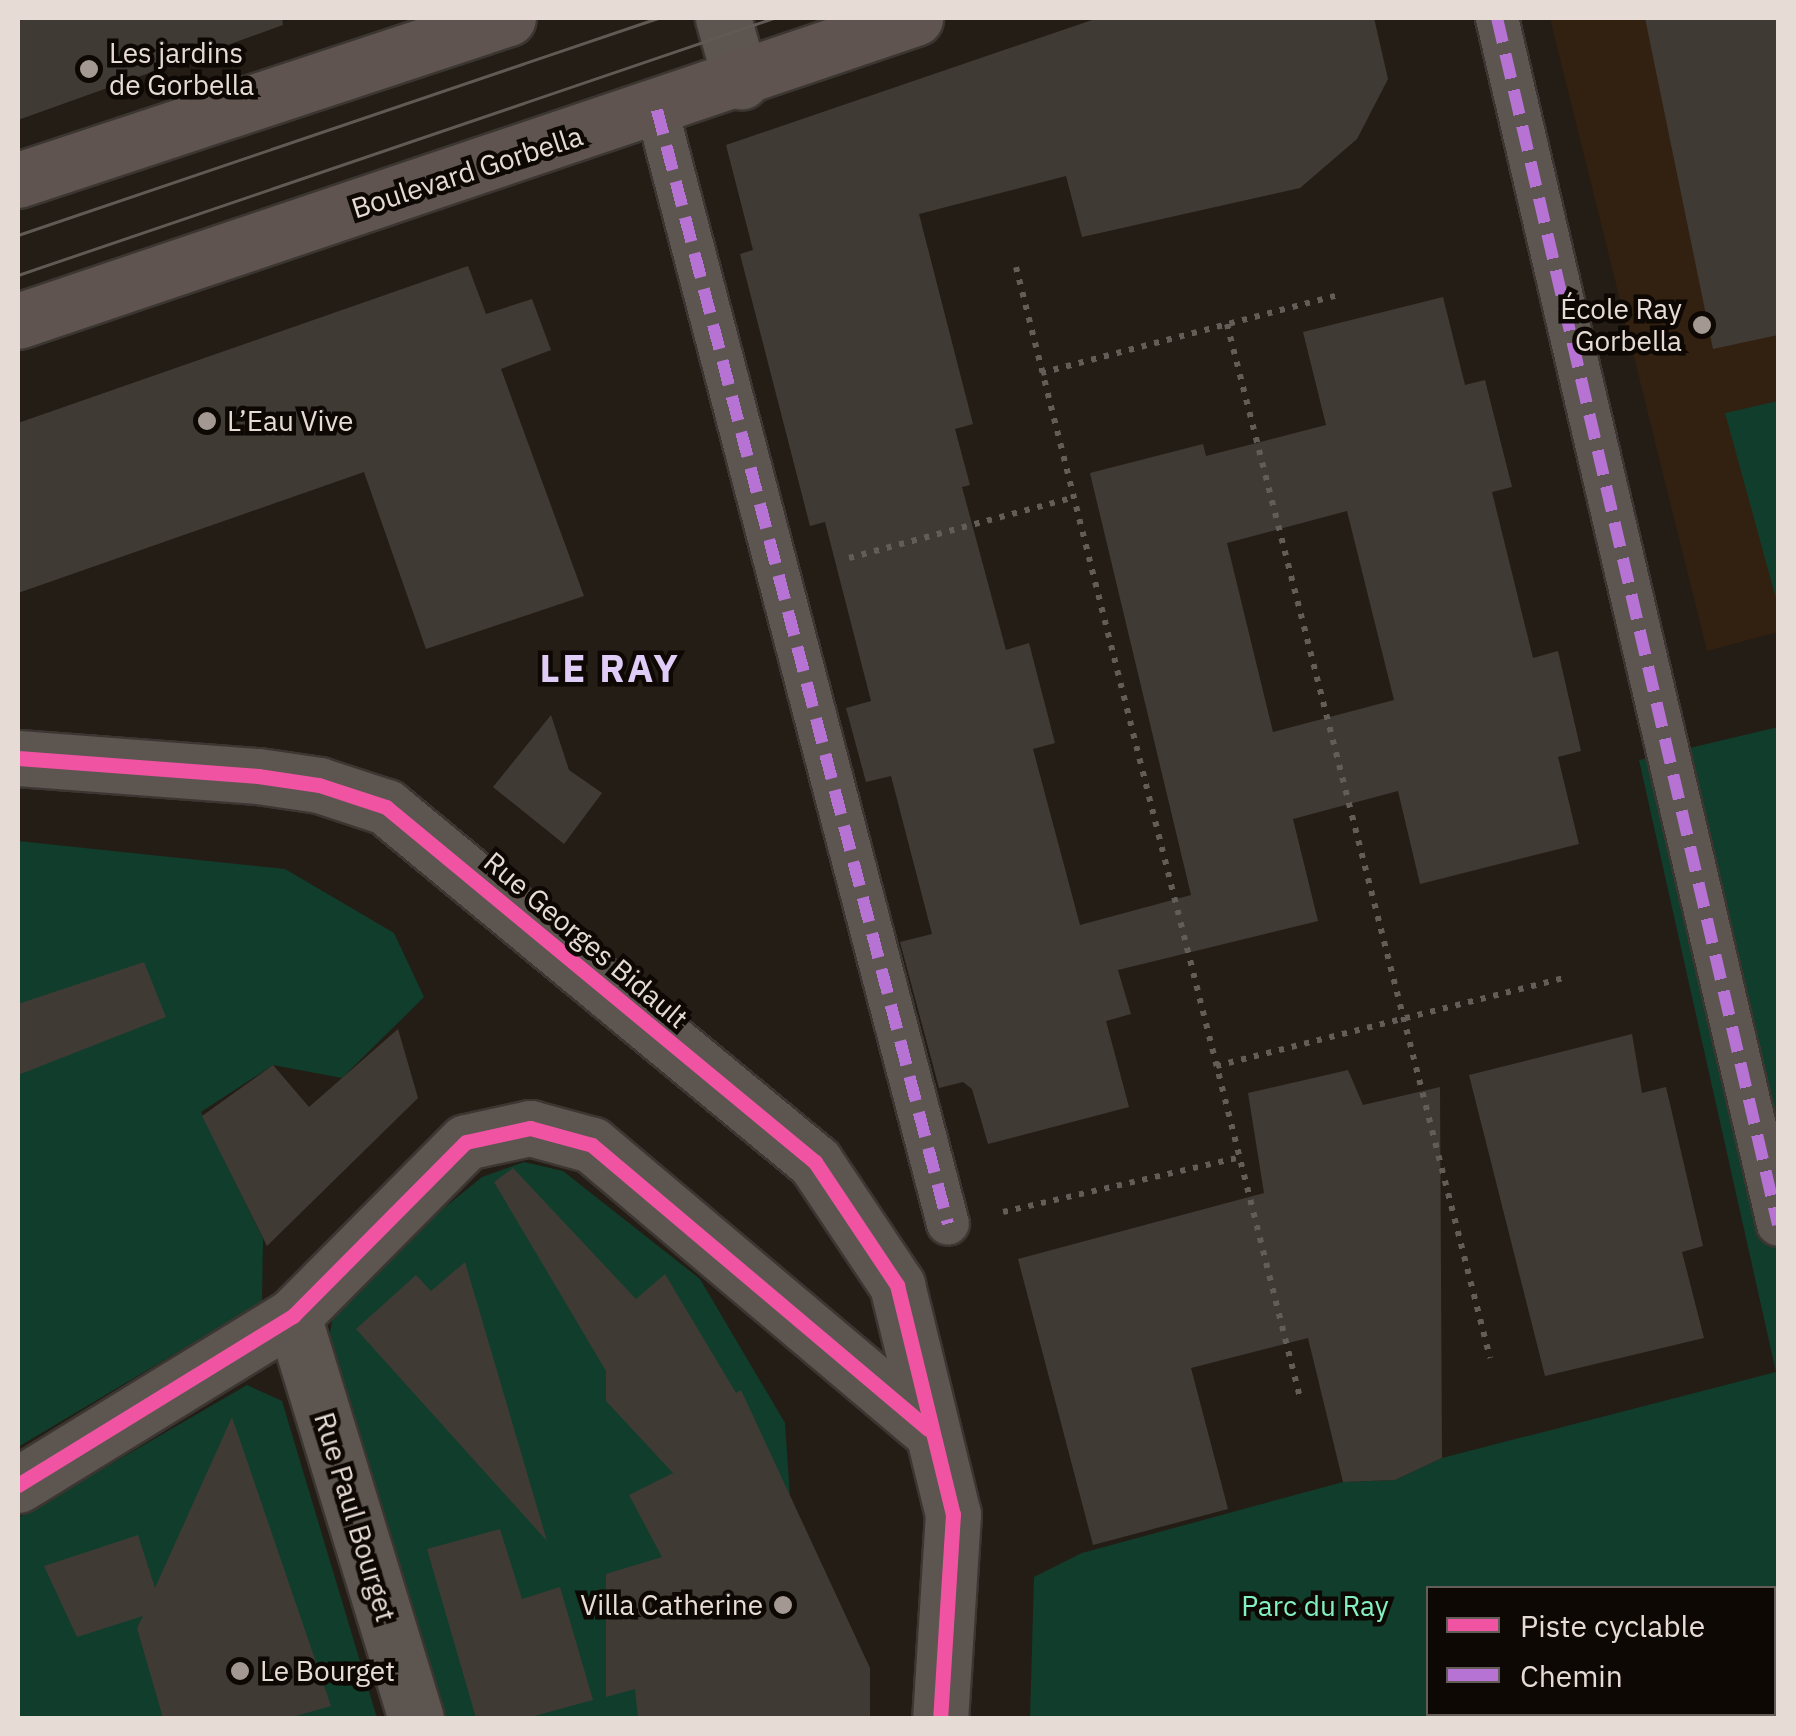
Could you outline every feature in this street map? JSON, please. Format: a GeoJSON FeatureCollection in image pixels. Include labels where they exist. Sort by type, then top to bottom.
{"type":"FeatureCollection","features":[{"type":"Feature","properties":{"kind":"main road"},"geometry":{"type":"LineString","coordinates":[[18,180],[508,18]]}},
{"type":"Feature","properties":{"kind":"main road","name":"Boulevard Gorbella"},"geometry":{"type":"LineString","coordinates":[[18,321],[657,110],[915,18]]}},
{"type":"Feature","properties":{"kind":"street"},"geometry":{"type":"LineString","coordinates":[[723,18],[741,81]]}},
{"type":"Feature","properties":{"kind":"street"},"geometry":{"type":"LineString","coordinates":[[1497,18],[1778,1225]]}},
{"type":"Feature","properties":{"kind":"street"},"geometry":{"type":"LineString","coordinates":[[657,110],[948,1224]]}},
{"type":"Feature","properties":{"kind":"street","name":"Rue Georges Bidault"},"geometry":{"type":"LineString","coordinates":[[18,758],[273,778],[386,807],[815,1162],[897,1285],[928,1429],[953,1514],[940,1718]]}},
{"type":"Feature","properties":{"kind":"street"},"geometry":{"type":"LineString","coordinates":[[18,1485],[293,1316],[466,1142],[530,1128],[592,1145],[928,1429]]}},
{"type":"Feature","properties":{"kind":"street","name":"Rue Paul Bourget"},"geometry":{"type":"LineString","coordinates":[[293,1316],[416,1718]]}},
{"type":"Feature","properties":{"kind":"path"},"geometry":{"type":"LineString","coordinates":[[1016,268],[1300,1398]]}},
{"type":"Feature","properties":{"kind":"path"},"geometry":{"type":"LineString","coordinates":[[1041,373],[1342,294]]}},
{"type":"Feature","properties":{"kind":"path"},"geometry":{"type":"LineString","coordinates":[[1227,324],[1400,1019],[1490,1358]]}},
{"type":"Feature","properties":{"kind":"path"},"geometry":{"type":"LineString","coordinates":[[849,558],[1072,498]]}},
{"type":"Feature","properties":{"kind":"path"},"geometry":{"type":"LineString","coordinates":[[1216,1066],[1563,978]]}},
{"type":"Feature","properties":{"kind":"path"},"geometry":{"type":"LineString","coordinates":[[948,1224],[1241,1157]]}},
{"type":"Feature","properties":{"kind":"shaded area","name":"École Ray Gorbella"},"geometry":{"type":"Polygon","coordinates":[[[1550,18],[1778,18],[1778,632],[1707,651],[1550,18]]]}},
{"type":"Feature","properties":{"kind":"green space"},"geometry":{"type":"Polygon","coordinates":[[[1778,401],[1778,606],[1725,413],[1778,401]]]}},
{"type":"Feature","properties":{"kind":"green space","name":"Parc du Ray"},"geometry":{"type":"Polygon","coordinates":[[[1778,727],[1778,1718],[1030,1718],[1034,1577],[1082,1553],[1343,1482],[1395,1480],[1442,1458],[1776,1372],[1639,760],[1778,727]]]}},
{"type":"Feature","properties":{"kind":"green space"},"geometry":{"type":"Polygon","coordinates":[[[18,841],[285,869],[394,933],[424,997],[342,1078],[273,1065],[201,1112],[263,1239],[262,1302],[18,1447],[18,841]]]}},
{"type":"Feature","properties":{"kind":"green space"},"geometry":{"type":"Polygon","coordinates":[[[524,1162],[563,1171],[700,1279],[785,1423],[805,1718],[441,1718],[328,1346],[333,1315],[417,1230],[482,1177],[524,1162]]]}},
{"type":"Feature","properties":{"kind":"green space"},"geometry":{"type":"Polygon","coordinates":[[[247,1385],[282,1401],[377,1718],[18,1718],[18,1518],[247,1385]]]}},
{"type":"Feature","properties":{"kind":"building","name":"Les jardins de Gorbella"},"geometry":{"type":"Polygon","coordinates":[[[18,18],[282,18],[283,25],[18,120],[18,18]]]}},
{"type":"Feature","properties":{"kind":"building"},"geometry":{"type":"Polygon","coordinates":[[[1098,18],[1374,18],[1388,79],[1357,139],[1300,188],[1082,237],[1066,176],[919,214],[973,424],[955,429],[970,485],[962,487],[1006,650],[1029,643],[1055,743],[1033,749],[1080,925],[1191,895],[1090,473],[1203,444],[1206,456],[1326,425],[1303,332],[1443,297],[1465,385],[1485,380],[1512,487],[1492,492],[1533,658],[1558,651],[1581,751],[1558,757],[1579,844],[1420,884],[1398,791],[1293,819],[1318,921],[1118,970],[1131,1014],[1106,1021],[1129,1107],[988,1144],[972,1089],[963,1082],[939,1088],[900,942],[932,934],[891,776],[866,782],[846,708],[871,701],[825,522],[810,526],[740,254],[753,250],[726,145],[1098,18]],[[1347,511],[1227,543],[1273,732],[1394,700],[1347,511]]]}},
{"type":"Feature","properties":{"kind":"building","name":"École Ray Gorbella"},"geometry":{"type":"Polygon","coordinates":[[[1645,18],[1778,18],[1778,335],[1713,349],[1645,18]]]}},
{"type":"Feature","properties":{"kind":"building"},"geometry":{"type":"Polygon","coordinates":[[[468,266],[486,314],[532,299],[551,350],[501,369],[584,596],[426,649],[364,472],[18,593],[18,423],[468,266]]]}},
{"type":"Feature","properties":{"kind":"building"},"geometry":{"type":"Polygon","coordinates":[[[551,715],[569,770],[602,793],[564,844],[493,787],[551,715]]]}},
{"type":"Feature","properties":{"kind":"building"},"geometry":{"type":"Polygon","coordinates":[[[144,962],[166,1017],[18,1075],[18,1004],[144,962]]]}},
{"type":"Feature","properties":{"kind":"building"},"geometry":{"type":"Polygon","coordinates":[[[398,1029],[418,1098],[267,1246],[202,1116],[273,1065],[309,1107],[398,1029]]]}},
{"type":"Feature","properties":{"kind":"building"},"geometry":{"type":"Polygon","coordinates":[[[1632,1034],[1642,1093],[1666,1087],[1703,1246],[1682,1252],[1704,1338],[1545,1376],[1469,1075],[1632,1034]]]}},
{"type":"Feature","properties":{"kind":"building"},"geometry":{"type":"Polygon","coordinates":[[[1348,1070],[1363,1105],[1440,1087],[1442,1458],[1395,1480],[1343,1482],[1308,1338],[1191,1368],[1228,1509],[1093,1545],[1018,1259],[1264,1193],[1248,1093],[1348,1070]]]}},
{"type":"Feature","properties":{"kind":"building"},"geometry":{"type":"Polygon","coordinates":[[[513,1168],[636,1299],[665,1274],[736,1393],[741,1390],[870,1668],[870,1718],[638,1718],[635,1689],[606,1697],[606,1574],[662,1557],[629,1495],[673,1473],[606,1401],[606,1371],[494,1182],[513,1168]]]}},
{"type":"Feature","properties":{"kind":"building"},"geometry":{"type":"Polygon","coordinates":[[[465,1262],[547,1541],[356,1329],[416,1275],[431,1291],[465,1262]]]}},
{"type":"Feature","properties":{"kind":"building"},"geometry":{"type":"Polygon","coordinates":[[[232,1417],[331,1706],[289,1718],[163,1718],[137,1628],[143,1616],[77,1637],[44,1566],[138,1535],[155,1588],[232,1417]]]}},
{"type":"Feature","properties":{"kind":"building"},"geometry":{"type":"Polygon","coordinates":[[[500,1529],[522,1599],[560,1587],[593,1700],[527,1718],[476,1718],[427,1549],[500,1529]]]}},
{"type":"Feature","properties":{"kind":"tram line"},"geometry":{"type":"LineString","coordinates":[[18,235],[658,18]]}},
{"type":"Feature","properties":{"kind":"tram line"},"geometry":{"type":"LineString","coordinates":[[18,275],[774,18]]}},
{"type":"Feature","properties":{"kind":"marked path"},"geometry":{"type":"LineString","coordinates":[[1497,18],[1778,1225]]}},
{"type":"Feature","properties":{"kind":"marked path"},"geometry":{"type":"LineString","coordinates":[[657,110],[948,1224]]}},
{"type":"Feature","properties":{"kind":"cycle path"},"geometry":{"type":"LineString","coordinates":[[18,758],[258,776],[319,785],[386,807],[815,1162],[897,1285],[953,1514],[940,1718]]}},
{"type":"Feature","properties":{"kind":"cycle path"},"geometry":{"type":"LineString","coordinates":[[18,1485],[293,1316],[466,1142],[530,1128],[592,1145],[928,1429]]}},
{"type":"Feature","properties":{"kind":"place","name":"Les jardins de Gorbella"},"geometry":{"type":"Point","coordinates":[89,69]}},
{"type":"Feature","properties":{"kind":"place","name":"École Ray Gorbella"},"geometry":{"type":"Point","coordinates":[1702,325]}},
{"type":"Feature","properties":{"kind":"place","name":"L’Eau Vive"},"geometry":{"type":"Point","coordinates":[207,421]}},
{"type":"Feature","properties":{"kind":"place","name":"Villa Catherine"},"geometry":{"type":"Point","coordinates":[783,1605]}},
{"type":"Feature","properties":{"kind":"place","name":"Le Bourget"},"geometry":{"type":"Point","coordinates":[240,1671]}},
{"type":"Feature","properties":{"kind":"district","name":"LE RAY"},"geometry":{"type":"Point","coordinates":[610,668]}}]}
